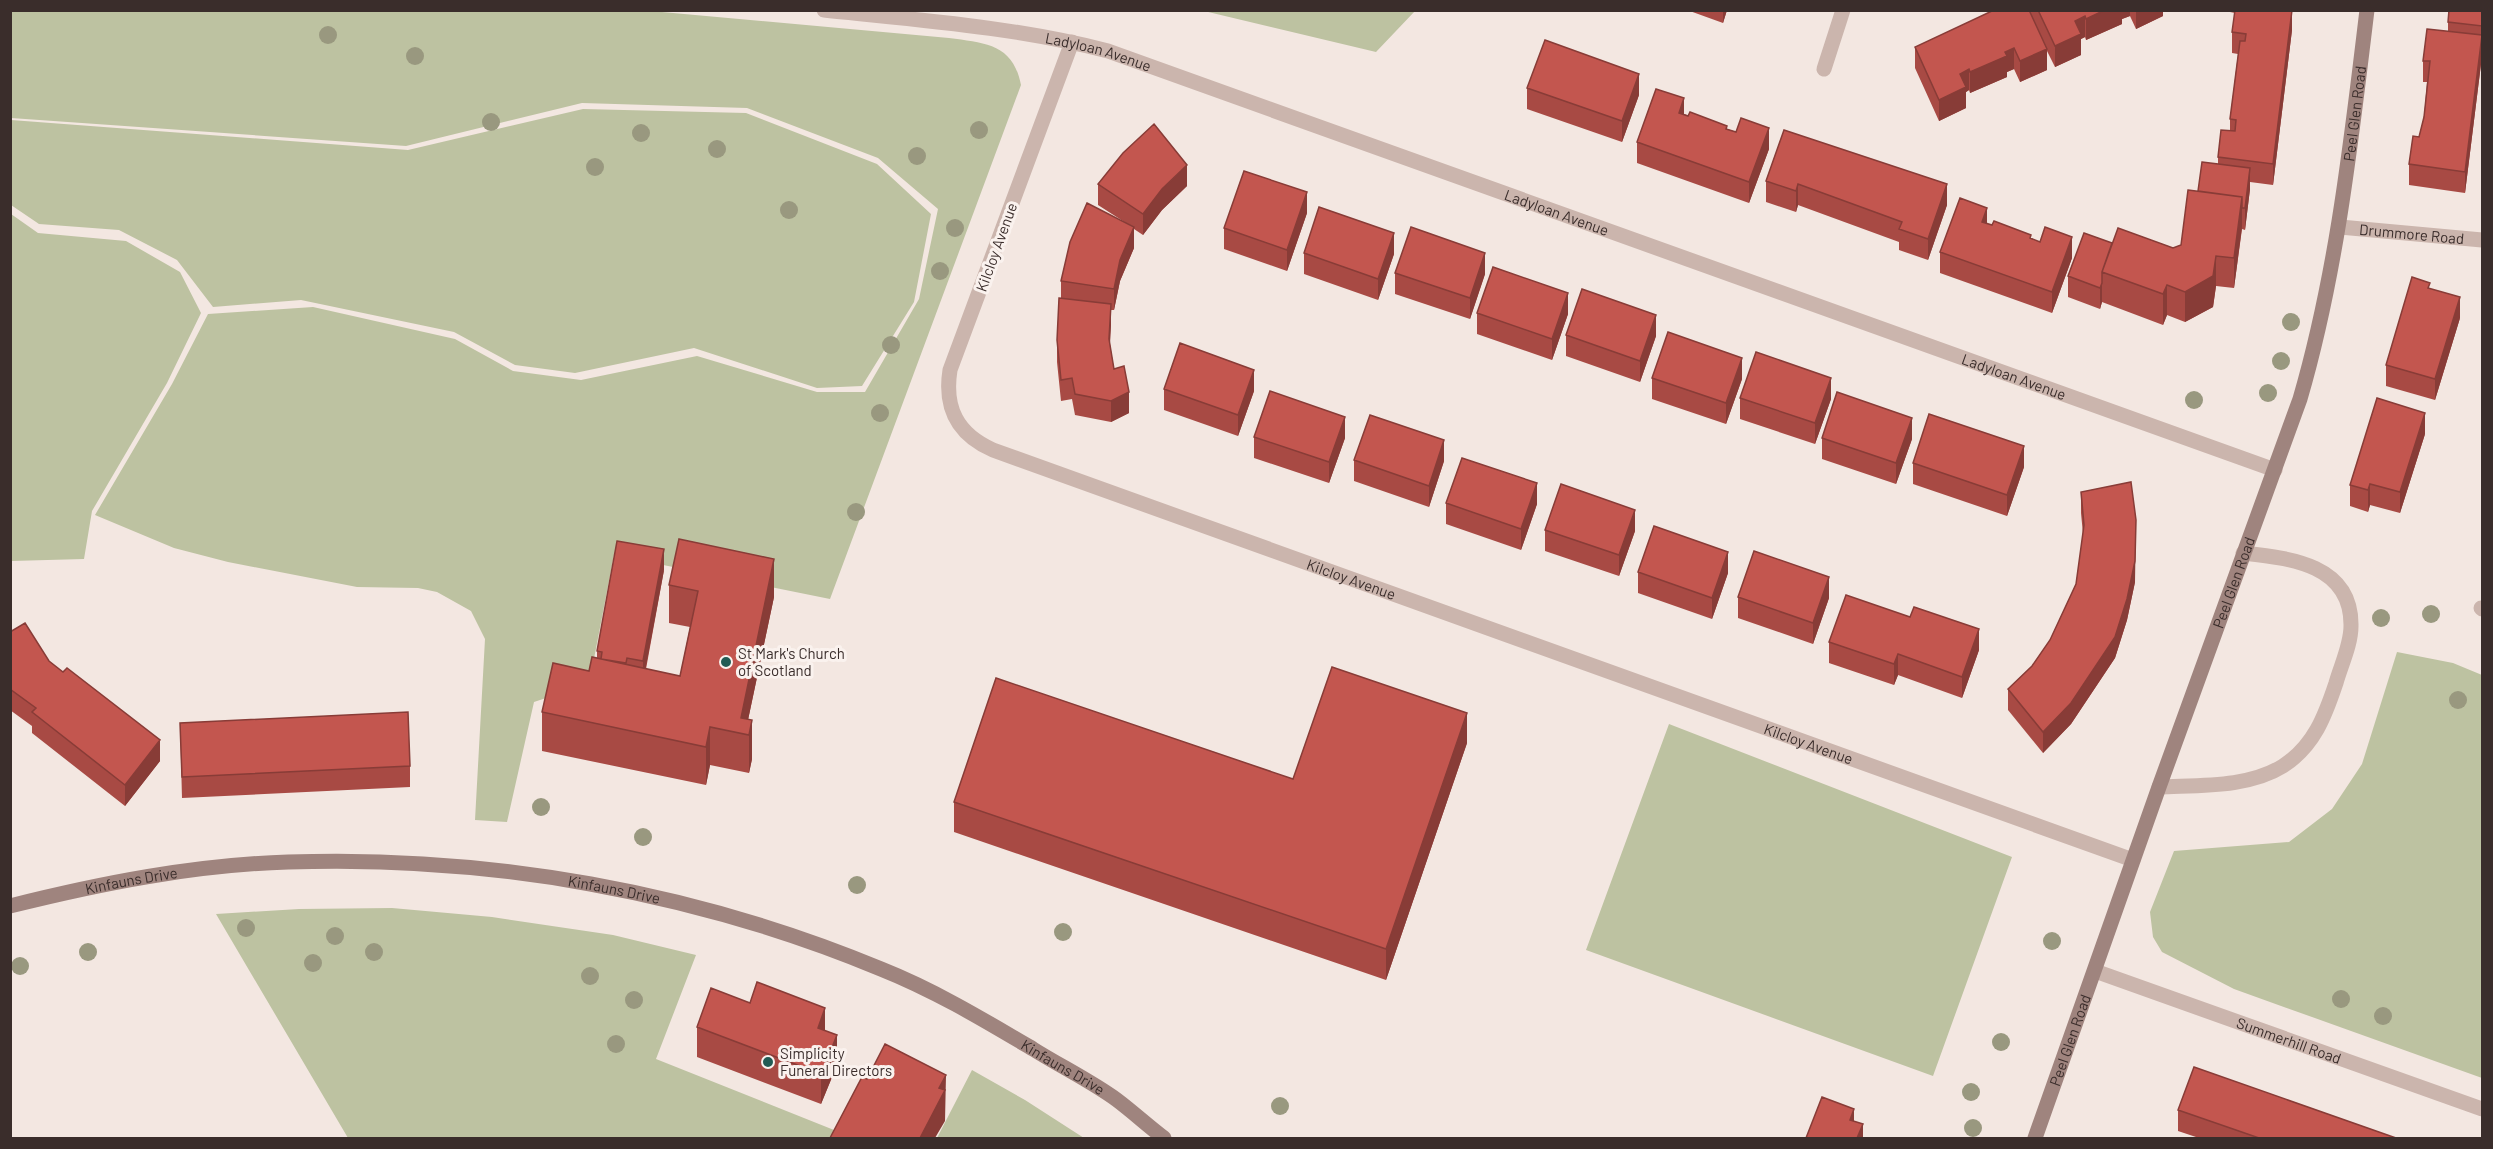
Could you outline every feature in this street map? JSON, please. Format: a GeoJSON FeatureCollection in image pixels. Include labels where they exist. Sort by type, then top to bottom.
{"type":"FeatureCollection","features":[{"type":"Feature","properties":{"kind":"street","name":"Ladyloan Avenue"},"geometry":{"type":"LineString","coordinates":[[824,10],[969,26],[1072,42],[1167,71],[2275,470]]}},
{"type":"Feature","properties":{"kind":"street"},"geometry":{"type":"LineString","coordinates":[[1824,69],[1843,10]]}},
{"type":"Feature","properties":{"kind":"street","name":"Peel Glen Road"},"geometry":{"type":"LineString","coordinates":[[2035,1138],[2158,787],[2300,399],[2316,343],[2340,227],[2367,10]]}},
{"type":"Feature","properties":{"kind":"street","name":"Kilcloy Avenue"},"geometry":{"type":"LineString","coordinates":[[1072,42],[950,370],[949,407],[962,429],[971,438],[993,450],[2133,860]]}},
{"type":"Feature","properties":{"kind":"street","name":"Drummore Road"},"geometry":{"type":"LineString","coordinates":[[2340,227],[2482,240]]}},
{"type":"Feature","properties":{"kind":"street"},"geometry":{"type":"LineString","coordinates":[[2158,787],[2219,784],[2260,777],[2282,767],[2298,755],[2314,736],[2326,713],[2351,626],[2348,603],[2338,584],[2324,571],[2302,561],[2243,553]]}},
{"type":"Feature","properties":{"kind":"street","name":"Kinfauns Drive"},"geometry":{"type":"LineString","coordinates":[[10,906],[105,882],[288,862],[462,866],[604,886],[729,915],[882,969],[975,1015],[1115,1099],[1164,1138]]}},
{"type":"Feature","properties":{"kind":"street","name":"Summerhill Road"},"geometry":{"type":"LineString","coordinates":[[2095,971],[2482,1109]]}},
{"type":"Feature","properties":{"kind":"green space"},"geometry":{"type":"Polygon","coordinates":[[[1415,10],[1376,52],[1204,11],[1415,10]]]}},
{"type":"Feature","properties":{"kind":"green space"},"geometry":{"type":"Polygon","coordinates":[[[10,11],[651,11],[949,38],[986,44],[1004,53],[1012,61],[1021,85],[830,599],[614,555],[587,695],[546,698],[534,702],[507,822],[475,820],[485,639],[471,611],[437,592],[418,588],[357,587],[228,562],[174,548],[95,515],[172,384],[208,314],[313,307],[455,339],[513,371],[581,380],[697,356],[817,392],[865,392],[919,299],[938,209],[878,158],[747,108],[582,103],[406,146],[11,118],[10,11]]]}},
{"type":"Feature","properties":{"kind":"green space"},"geometry":{"type":"Polygon","coordinates":[[[583,109],[746,113],[877,164],[931,214],[914,302],[862,386],[817,388],[694,348],[575,373],[515,365],[454,332],[301,300],[213,307],[177,260],[119,230],[39,224],[11,205],[11,120],[408,150],[583,109]]]}},
{"type":"Feature","properties":{"kind":"green space"},"geometry":{"type":"Polygon","coordinates":[[[11,214],[38,233],[126,241],[180,272],[201,313],[167,383],[92,511],[84,559],[11,561],[11,214]]]}},
{"type":"Feature","properties":{"kind":"green space"},"geometry":{"type":"Polygon","coordinates":[[[2397,652],[2453,663],[2482,675],[2482,1078],[2234,989],[2162,952],[2153,937],[2150,912],[2174,851],[2289,842],[2332,809],[2362,764],[2397,652]]]}},
{"type":"Feature","properties":{"kind":"green space"},"geometry":{"type":"Polygon","coordinates":[[[1669,724],[2012,857],[1933,1076],[1586,950],[1669,724]]]}},
{"type":"Feature","properties":{"kind":"green space"},"geometry":{"type":"Polygon","coordinates":[[[392,908],[492,917],[613,935],[696,955],[656,1059],[839,1132],[835,1138],[348,1138],[216,914],[299,909],[392,908]]]}},
{"type":"Feature","properties":{"kind":"green space"},"geometry":{"type":"Polygon","coordinates":[[[972,1070],[1025,1100],[1084,1138],[937,1138],[972,1070]]]}},
{"type":"Feature","properties":{"kind":"building"},"geometry":{"type":"Polygon","coordinates":[[[1994,10],[2029,10],[2047,49],[2020,61],[2014,48],[2005,52],[2007,56],[1970,72],[1969,69],[1960,74],[1966,87],[1939,100],[1915,47],[1994,10]]]}},
{"type":"Feature","properties":{"kind":"building"},"geometry":{"type":"Polygon","coordinates":[[[2038,10],[2105,10],[2086,19],[2085,16],[2075,21],[2081,34],[2055,46],[2038,10]]]}},
{"type":"Feature","properties":{"kind":"building"},"geometry":{"type":"Polygon","coordinates":[[[2235,10],[2292,10],[2273,164],[2218,157],[2221,130],[2235,131],[2236,120],[2230,119],[2240,41],[2245,41],[2246,34],[2232,32],[2235,10]]]}},
{"type":"Feature","properties":{"kind":"building"},"geometry":{"type":"Polygon","coordinates":[[[2449,10],[2482,10],[2482,26],[2448,22],[2449,10]]]}},
{"type":"Feature","properties":{"kind":"building"},"geometry":{"type":"Polygon","coordinates":[[[2427,29],[2482,35],[2465,172],[2409,164],[2413,136],[2419,137],[2424,117],[2430,61],[2423,61],[2427,29]]]}},
{"type":"Feature","properties":{"kind":"building"},"geometry":{"type":"Polygon","coordinates":[[[1545,40],[1639,74],[1622,121],[1527,88],[1545,40]]]}},
{"type":"Feature","properties":{"kind":"building"},"geometry":{"type":"Polygon","coordinates":[[[1656,89],[1684,98],[1679,113],[1688,116],[1690,112],[1727,126],[1726,129],[1736,132],[1741,118],[1769,128],[1749,182],[1637,142],[1656,89]]]}},
{"type":"Feature","properties":{"kind":"building"},"geometry":{"type":"Polygon","coordinates":[[[1154,124],[1187,165],[1162,189],[1143,214],[1098,184],[1123,153],[1154,124]]]}},
{"type":"Feature","properties":{"kind":"building"},"geometry":{"type":"Polygon","coordinates":[[[1784,130],[1947,184],[1928,239],[1899,229],[1902,222],[1798,184],[1796,191],[1766,181],[1784,130]]]}},
{"type":"Feature","properties":{"kind":"building"},"geometry":{"type":"Polygon","coordinates":[[[2202,162],[2250,168],[2245,208],[2242,208],[2242,197],[2198,191],[2202,162]]]}},
{"type":"Feature","properties":{"kind":"building"},"geometry":{"type":"Polygon","coordinates":[[[1244,171],[1307,192],[1287,250],[1224,228],[1244,171]]]}},
{"type":"Feature","properties":{"kind":"building"},"geometry":{"type":"Polygon","coordinates":[[[2188,190],[2242,197],[2234,258],[2216,256],[2213,276],[2185,292],[2167,285],[2163,294],[2102,272],[2118,228],[2173,248],[2181,245],[2188,190]]]}},
{"type":"Feature","properties":{"kind":"building"},"geometry":{"type":"Polygon","coordinates":[[[1960,198],[1987,208],[1982,222],[1992,225],[1994,221],[2031,235],[2030,238],[2040,242],[2045,227],[2072,237],[2052,292],[1940,252],[1960,198]]]}},
{"type":"Feature","properties":{"kind":"building"},"geometry":{"type":"Polygon","coordinates":[[[1087,203],[1134,227],[1120,260],[1114,289],[1061,281],[1070,242],[1087,203]]]}},
{"type":"Feature","properties":{"kind":"building"},"geometry":{"type":"Polygon","coordinates":[[[1319,207],[1394,233],[1378,279],[1304,253],[1319,207]]]}},
{"type":"Feature","properties":{"kind":"building"},"geometry":{"type":"Polygon","coordinates":[[[1411,227],[1485,253],[1470,298],[1395,273],[1411,227]]]}},
{"type":"Feature","properties":{"kind":"building"},"geometry":{"type":"Polygon","coordinates":[[[2084,233],[2112,243],[2102,272],[2100,288],[2068,276],[2084,233]]]}},
{"type":"Feature","properties":{"kind":"building"},"geometry":{"type":"Polygon","coordinates":[[[1493,267],[1568,293],[1552,339],[1477,313],[1493,267]]]}},
{"type":"Feature","properties":{"kind":"building"},"geometry":{"type":"Polygon","coordinates":[[[2412,277],[2430,283],[2428,288],[2460,297],[2435,379],[2386,365],[2412,277]]]}},
{"type":"Feature","properties":{"kind":"building"},"geometry":{"type":"Polygon","coordinates":[[[1582,289],[1656,315],[1640,361],[1566,335],[1582,289]]]}},
{"type":"Feature","properties":{"kind":"building"},"geometry":{"type":"Polygon","coordinates":[[[1059,298],[1111,304],[1109,339],[1114,369],[1124,366],[1129,392],[1111,401],[1075,394],[1072,378],[1061,380],[1057,340],[1059,298]]]}},
{"type":"Feature","properties":{"kind":"building"},"geometry":{"type":"Polygon","coordinates":[[[1668,332],[1742,358],[1726,403],[1652,378],[1668,332]]]}},
{"type":"Feature","properties":{"kind":"building"},"geometry":{"type":"Polygon","coordinates":[[[1180,343],[1254,370],[1238,415],[1164,389],[1180,343]]]}},
{"type":"Feature","properties":{"kind":"building"},"geometry":{"type":"Polygon","coordinates":[[[1756,352],[1831,378],[1815,423],[1740,398],[1756,352]]]}},
{"type":"Feature","properties":{"kind":"building"},"geometry":{"type":"Polygon","coordinates":[[[1270,391],[1345,417],[1329,462],[1254,437],[1270,391]]]}},
{"type":"Feature","properties":{"kind":"building"},"geometry":{"type":"Polygon","coordinates":[[[1837,392],[1912,418],[1896,463],[1822,438],[1837,392]]]}},
{"type":"Feature","properties":{"kind":"building"},"geometry":{"type":"Polygon","coordinates":[[[2377,398],[2425,413],[2400,492],[2370,484],[2368,490],[2350,485],[2377,398]]]}},
{"type":"Feature","properties":{"kind":"building"},"geometry":{"type":"Polygon","coordinates":[[[1929,414],[2024,446],[2007,495],[1913,463],[1929,414]]]}},
{"type":"Feature","properties":{"kind":"building"},"geometry":{"type":"Polygon","coordinates":[[[1370,415],[1444,440],[1429,486],[1354,460],[1370,415]]]}},
{"type":"Feature","properties":{"kind":"building"},"geometry":{"type":"Polygon","coordinates":[[[1462,458],[1537,483],[1521,529],[1446,503],[1462,458]]]}},
{"type":"Feature","properties":{"kind":"building"},"geometry":{"type":"Polygon","coordinates":[[[2131,482],[2136,520],[2135,561],[2127,599],[2115,637],[2071,703],[2043,732],[2008,689],[2032,666],[2050,640],[2076,584],[2084,525],[2081,492],[2131,482]]]}},
{"type":"Feature","properties":{"kind":"building"},"geometry":{"type":"Polygon","coordinates":[[[1561,484],[1635,510],[1619,555],[1545,530],[1561,484]]]}},
{"type":"Feature","properties":{"kind":"building"},"geometry":{"type":"Polygon","coordinates":[[[1654,526],[1728,552],[1712,598],[1638,572],[1654,526]]]}},
{"type":"Feature","properties":{"kind":"building"},"geometry":{"type":"Polygon","coordinates":[[[679,539],[774,559],[741,718],[752,720],[749,735],[710,727],[706,747],[542,712],[553,663],[589,671],[592,657],[680,676],[698,591],[669,585],[679,539]]]}},
{"type":"Feature","properties":{"kind":"building"},"geometry":{"type":"Polygon","coordinates":[[[617,541],[664,549],[643,661],[627,658],[626,663],[601,659],[602,652],[597,651],[617,541]]]}},
{"type":"Feature","properties":{"kind":"building"},"geometry":{"type":"Polygon","coordinates":[[[1754,551],[1829,577],[1813,623],[1738,597],[1754,551]]]}},
{"type":"Feature","properties":{"kind":"building"},"geometry":{"type":"Polygon","coordinates":[[[1846,595],[1910,617],[1914,607],[1979,629],[1962,677],[1898,654],[1894,664],[1829,642],[1846,595]]]}},
{"type":"Feature","properties":{"kind":"building"},"geometry":{"type":"Polygon","coordinates":[[[25,623],[49,661],[63,672],[67,668],[160,740],[125,785],[32,712],[36,708],[10,689],[10,632],[25,623]]]}},
{"type":"Feature","properties":{"kind":"building"},"geometry":{"type":"Polygon","coordinates":[[[1332,667],[1467,713],[1386,949],[954,802],[996,678],[1293,779],[1332,667]]]}},
{"type":"Feature","properties":{"kind":"building"},"geometry":{"type":"Polygon","coordinates":[[[408,712],[410,766],[182,777],[180,723],[408,712]]]}},
{"type":"Feature","properties":{"kind":"building"},"geometry":{"type":"Polygon","coordinates":[[[757,982],[825,1008],[818,1028],[837,1035],[821,1074],[697,1027],[711,988],[750,1003],[757,982]]]}},
{"type":"Feature","properties":{"kind":"building"},"geometry":{"type":"Polygon","coordinates":[[[885,1044],[946,1075],[939,1088],[945,1090],[920,1138],[830,1138],[862,1077],[867,1079],[885,1044]]]}},
{"type":"Feature","properties":{"kind":"building"},"geometry":{"type":"Polygon","coordinates":[[[2194,1067],[2396,1138],[2259,1138],[2178,1110],[2194,1067]]]}},
{"type":"Feature","properties":{"kind":"building"},"geometry":{"type":"Polygon","coordinates":[[[1822,1097],[1854,1109],[1850,1120],[1863,1124],[1857,1138],[1806,1138],[1822,1097]]]}},
{"type":"Feature","properties":{"kind":"place","name":"St Mark's Church of Scotland"},"geometry":{"type":"Point","coordinates":[726,662]}},
{"type":"Feature","properties":{"kind":"place","name":"Simplicity Funeral Directors"},"geometry":{"type":"Point","coordinates":[768,1062]}}]}
